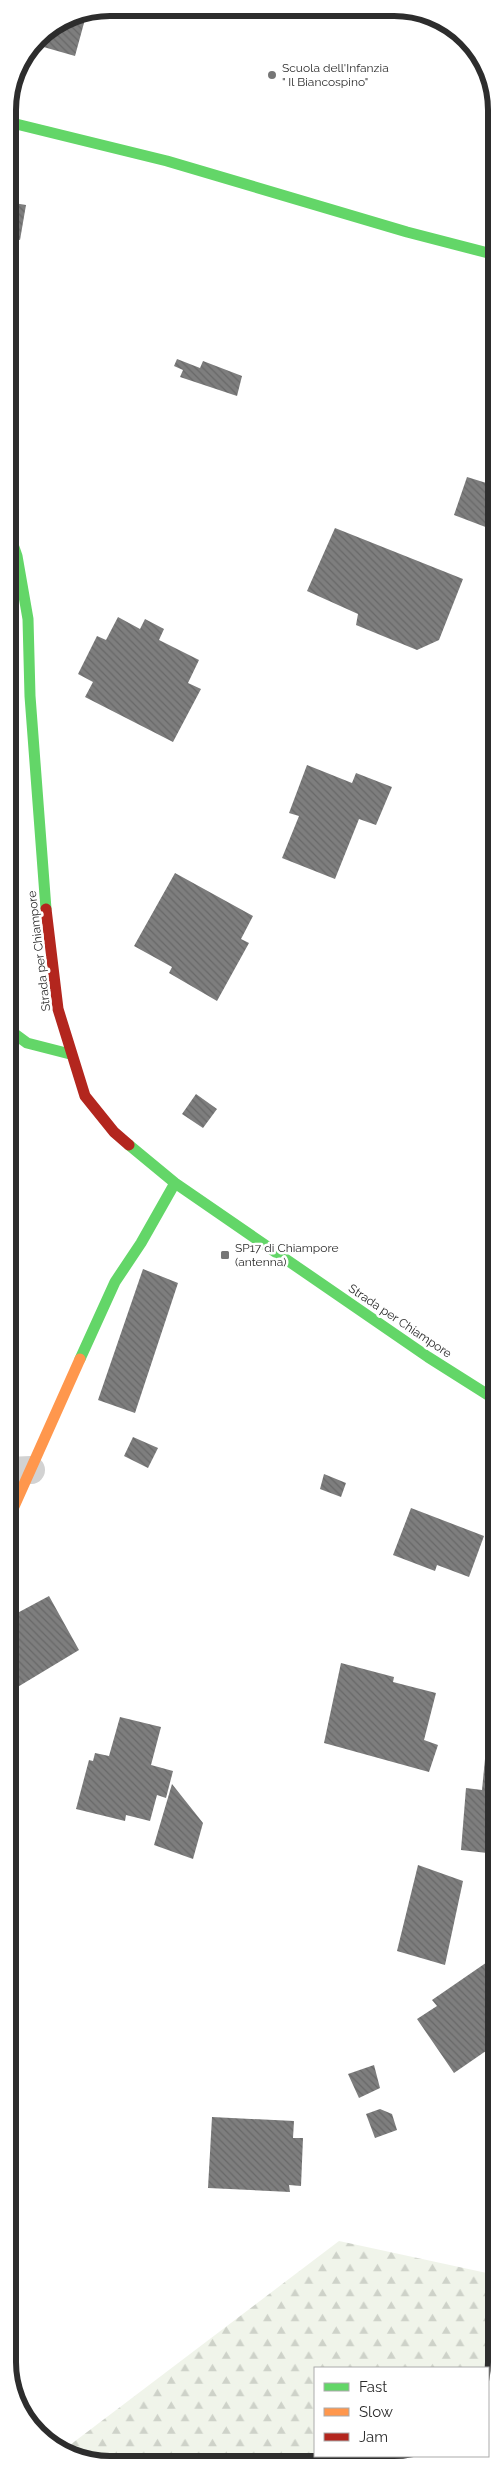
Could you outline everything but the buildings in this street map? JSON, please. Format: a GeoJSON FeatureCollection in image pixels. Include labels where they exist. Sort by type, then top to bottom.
{"type":"FeatureCollection","features":[{"type":"Feature","properties":{"kind":"street"},"geometry":{"type":"LineString","coordinates":[[16,124],[70,136],[251,185],[444,244],[488,253]]}},
{"type":"Feature","properties":{"kind":"street","name":"Strada per Chiampore"},"geometry":{"type":"LineString","coordinates":[[16,553],[28,619],[30,696],[46,896],[58,1009],[70,1054],[85,1096],[114,1132],[175,1183],[428,1357],[488,1395]]}},
{"type":"Feature","properties":{"kind":"street"},"geometry":{"type":"LineString","coordinates":[[16,1035],[27,1043],[70,1054]]}},
{"type":"Feature","properties":{"kind":"street"},"geometry":{"type":"LineString","coordinates":[[16,1487],[20,1470],[115,1282],[141,1243],[175,1183]]}},
{"type":"Feature","properties":{"kind":"green space"},"geometry":{"type":"Polygon","coordinates":[[[339,2241],[488,2273],[488,2367],[314,2367],[314,2456],[111,2456],[92,2454],[69,2446],[339,2241]]]}},
{"type":"Feature","properties":{"kind":"traffic: fast"},"geometry":{"type":"LineString","coordinates":[[16,124],[167,161],[407,232],[488,253]]}},
{"type":"Feature","properties":{"kind":"traffic: fast"},"geometry":{"type":"LineString","coordinates":[[16,553],[28,619],[30,696],[46,909]]}},
{"type":"Feature","properties":{"kind":"traffic: fast"},"geometry":{"type":"LineString","coordinates":[[16,1035],[27,1043],[70,1054]]}},
{"type":"Feature","properties":{"kind":"traffic: fast"},"geometry":{"type":"LineString","coordinates":[[129,1145],[175,1183],[428,1357],[488,1395]]}},
{"type":"Feature","properties":{"kind":"traffic: fast"},"geometry":{"type":"LineString","coordinates":[[80,1359],[115,1282],[141,1243],[175,1183]]}},
{"type":"Feature","properties":{"kind":"traffic: slow"},"geometry":{"type":"LineString","coordinates":[[16,1502],[80,1359]]}},
{"type":"Feature","properties":{"kind":"traffic: jam"},"geometry":{"type":"LineString","coordinates":[[46,909],[58,1009],[85,1096],[114,1132],[129,1145]]}},
{"type":"Feature","properties":{"kind":"place","name":"Scuola dell'Infanzia \" Il Biancospino\""},"geometry":{"type":"Point","coordinates":[272,75]}},
{"type":"Feature","properties":{"kind":"place","name":"SP17 di Chiampore (antenna)"},"geometry":{"type":"Point","coordinates":[225,1255]}}]}
